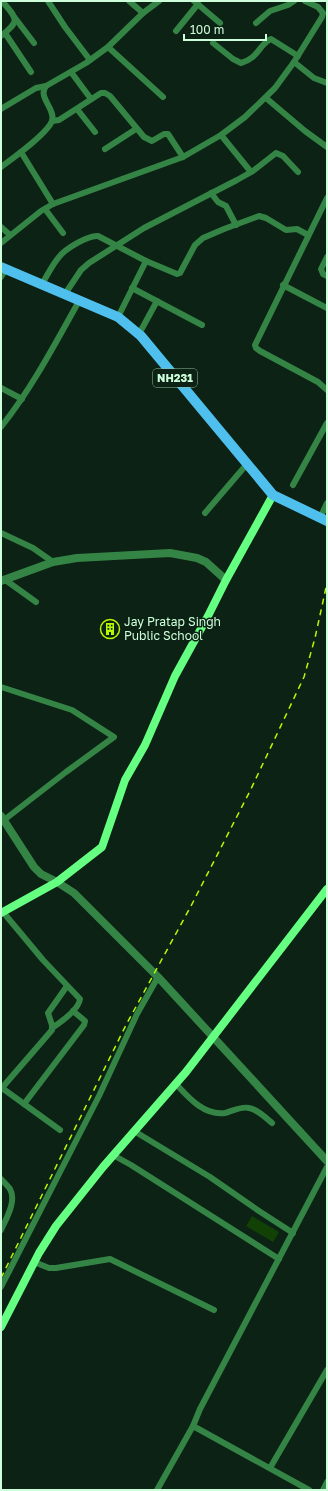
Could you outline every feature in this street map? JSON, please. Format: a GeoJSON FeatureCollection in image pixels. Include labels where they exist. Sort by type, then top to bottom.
{"type":"FeatureCollection","features":[{"type":"Feature","properties":{"kind":"highway","name":"NH231"},"geometry":{"type":"LineString","coordinates":[[3,271],[42,284],[118,317],[139,334],[273,495],[323,519]]}},
{"type":"Feature","properties":{"kind":"main road"},"geometry":{"type":"LineString","coordinates":[[2,912],[57,882],[102,847],[125,780],[145,745],[174,676],[273,495]]}},
{"type":"Feature","properties":{"kind":"main road"},"geometry":{"type":"LineString","coordinates":[[1,1327],[34,1262],[56,1226],[112,1155],[176,1084],[327,889]]}},
{"type":"Feature","properties":{"kind":"street"},"geometry":{"type":"LineString","coordinates":[[2,1],[34,43]]}},
{"type":"Feature","properties":{"kind":"street"},"geometry":{"type":"LineString","coordinates":[[48,1],[65,27],[90,60]]}},
{"type":"Feature","properties":{"kind":"street"},"geometry":{"type":"LineString","coordinates":[[129,1],[143,13]]}},
{"type":"Feature","properties":{"kind":"street"},"geometry":{"type":"LineString","coordinates":[[1,109],[36,88],[46,86],[90,60],[108,47],[143,13],[159,1]]}},
{"type":"Feature","properties":{"kind":"street"},"geometry":{"type":"LineString","coordinates":[[256,23],[270,11],[288,5],[294,1]]}},
{"type":"Feature","properties":{"kind":"street"},"geometry":{"type":"LineString","coordinates":[[1,243],[52,204],[183,157],[221,135],[245,117],[266,98],[294,62],[325,14],[314,3],[305,1]]}},
{"type":"Feature","properties":{"kind":"street"},"geometry":{"type":"LineString","coordinates":[[176,31],[196,2],[220,23]]}},
{"type":"Feature","properties":{"kind":"street"},"geometry":{"type":"LineString","coordinates":[[15,18],[14,24],[3,34],[32,72]]}},
{"type":"Feature","properties":{"kind":"street"},"geometry":{"type":"LineString","coordinates":[[213,43],[233,59],[241,63],[253,58],[267,41],[271,39],[298,56]]}},
{"type":"Feature","properties":{"kind":"street"},"geometry":{"type":"LineString","coordinates":[[108,47],[163,97]]}},
{"type":"Feature","properties":{"kind":"street"},"geometry":{"type":"LineString","coordinates":[[294,62],[314,78],[327,83]]}},
{"type":"Feature","properties":{"kind":"street"},"geometry":{"type":"LineString","coordinates":[[71,72],[91,100]]}},
{"type":"Feature","properties":{"kind":"street"},"geometry":{"type":"LineString","coordinates":[[46,86],[43,95],[52,115],[52,121]]}},
{"type":"Feature","properties":{"kind":"street"},"geometry":{"type":"LineString","coordinates":[[1,167],[32,143],[52,121],[59,120],[101,93],[107,94],[136,129],[148,140],[155,140],[164,134],[168,134],[183,157]]}},
{"type":"Feature","properties":{"kind":"street"},"geometry":{"type":"LineString","coordinates":[[266,98],[305,131],[327,147]]}},
{"type":"Feature","properties":{"kind":"street"},"geometry":{"type":"LineString","coordinates":[[77,109],[96,132]]}},
{"type":"Feature","properties":{"kind":"street"},"geometry":{"type":"LineString","coordinates":[[105,149],[136,129]]}},
{"type":"Feature","properties":{"kind":"street"},"geometry":{"type":"LineString","coordinates":[[221,135],[251,172]]}},
{"type":"Feature","properties":{"kind":"street"},"geometry":{"type":"LineString","coordinates":[[21,152],[52,204]]}},
{"type":"Feature","properties":{"kind":"street"},"geometry":{"type":"LineString","coordinates":[[64,294],[82,268],[144,228],[251,172],[276,153],[283,156],[298,172]]}},
{"type":"Feature","properties":{"kind":"street"},"geometry":{"type":"LineString","coordinates":[[211,193],[218,202],[226,206],[236,225]]}},
{"type":"Feature","properties":{"kind":"street"},"geometry":{"type":"LineString","coordinates":[[327,198],[256,342],[256,348],[318,382],[327,390]]}},
{"type":"Feature","properties":{"kind":"street"},"geometry":{"type":"LineString","coordinates":[[44,209],[63,233]]}},
{"type":"Feature","properties":{"kind":"street"},"geometry":{"type":"LineString","coordinates":[[42,284],[59,257],[88,237],[98,236],[146,261],[174,274],[178,274],[195,245],[207,236],[261,216],[286,230],[297,229],[308,235]]}},
{"type":"Feature","properties":{"kind":"street"},"geometry":{"type":"LineString","coordinates":[[1,227],[10,235]]}},
{"type":"Feature","properties":{"kind":"street"},"geometry":{"type":"LineString","coordinates":[[327,257],[321,269],[323,274],[327,276]]}},
{"type":"Feature","properties":{"kind":"street"},"geometry":{"type":"LineString","coordinates":[[118,317],[146,261]]}},
{"type":"Feature","properties":{"kind":"street"},"geometry":{"type":"LineString","coordinates":[[283,286],[327,308]]}},
{"type":"Feature","properties":{"kind":"street"},"geometry":{"type":"LineString","coordinates":[[132,288],[202,326]]}},
{"type":"Feature","properties":{"kind":"street"},"geometry":{"type":"LineString","coordinates":[[1,427],[22,399],[79,301]]}},
{"type":"Feature","properties":{"kind":"street"},"geometry":{"type":"LineString","coordinates":[[139,334],[157,301]]}},
{"type":"Feature","properties":{"kind":"street"},"geometry":{"type":"LineString","coordinates":[[1,388],[22,399]]}},
{"type":"Feature","properties":{"kind":"street"},"geometry":{"type":"LineString","coordinates":[[293,485],[327,423]]}},
{"type":"Feature","properties":{"kind":"street"},"geometry":{"type":"LineString","coordinates":[[205,513],[247,464]]}},
{"type":"Feature","properties":{"kind":"street"},"geometry":{"type":"LineString","coordinates":[[323,519],[327,503]]}},
{"type":"Feature","properties":{"kind":"street"},"geometry":{"type":"LineString","coordinates":[[1,533],[33,548],[53,562]]}},
{"type":"Feature","properties":{"kind":"street"},"geometry":{"type":"LineString","coordinates":[[2,580],[53,562],[77,558],[170,553],[201,560],[226,580]]}},
{"type":"Feature","properties":{"kind":"street"},"geometry":{"type":"LineString","coordinates":[[2,580],[36,602]]}},
{"type":"Feature","properties":{"kind":"street"},"geometry":{"type":"LineString","coordinates":[[1,687],[72,710],[114,737],[2,818],[34,867],[41,874],[74,893],[158,977],[327,1161]]}},
{"type":"Feature","properties":{"kind":"street"},"geometry":{"type":"LineString","coordinates":[[2,912],[43,960],[80,999],[80,1002],[73,1011],[52,1028],[2,1088],[60,1130]]}},
{"type":"Feature","properties":{"kind":"street"},"geometry":{"type":"LineString","coordinates":[[1,1286],[99,1096],[137,1014],[158,977]]}},
{"type":"Feature","properties":{"kind":"street"},"geometry":{"type":"LineString","coordinates":[[52,1028],[48,1013],[67,986]]}},
{"type":"Feature","properties":{"kind":"street"},"geometry":{"type":"LineString","coordinates":[[24,1104],[84,1025],[85,1021],[83,1018],[73,1011]]}},
{"type":"Feature","properties":{"kind":"street"},"geometry":{"type":"LineString","coordinates":[[176,1084],[192,1101],[210,1111],[221,1113],[248,1107],[272,1123]]}},
{"type":"Feature","properties":{"kind":"street"},"geometry":{"type":"LineString","coordinates":[[134,1131],[210,1176],[259,1212],[293,1233]]}},
{"type":"Feature","properties":{"kind":"street"},"geometry":{"type":"LineString","coordinates":[[112,1155],[279,1260]]}},
{"type":"Feature","properties":{"kind":"street"},"geometry":{"type":"LineString","coordinates":[[157,1490],[193,1426],[200,1409],[327,1167]]}},
{"type":"Feature","properties":{"kind":"street"},"geometry":{"type":"LineString","coordinates":[[1,1179],[10,1188],[12,1194],[10,1208],[1,1230]]}},
{"type":"Feature","properties":{"kind":"street"},"geometry":{"type":"LineString","coordinates":[[34,1262],[49,1268],[56,1268],[110,1259],[118,1261],[214,1310]]}},
{"type":"Feature","properties":{"kind":"street"},"geometry":{"type":"LineString","coordinates":[[270,1468],[327,1370]]}},
{"type":"Feature","properties":{"kind":"street"},"geometry":{"type":"LineString","coordinates":[[193,1426],[309,1490]]}},
{"type":"Feature","properties":{"kind":"street"},"geometry":{"type":"LineString","coordinates":[[323,1490],[327,1482]]}},
{"type":"Feature","properties":{"kind":"shaded area"},"geometry":{"type":"Polygon","coordinates":[[[252,1216],[279,1232],[273,1242],[246,1226],[252,1216]]]}},
{"type":"Feature","properties":{"kind":"railway"},"geometry":{"type":"LineString","coordinates":[[1,1278],[126,1025],[191,906],[250,791],[304,677],[315,638],[327,583]]}},
{"type":"Feature","properties":{"kind":"place","name":"Jay Pratap Singh Public School"},"geometry":{"type":"Point","coordinates":[110,629]}}]}
